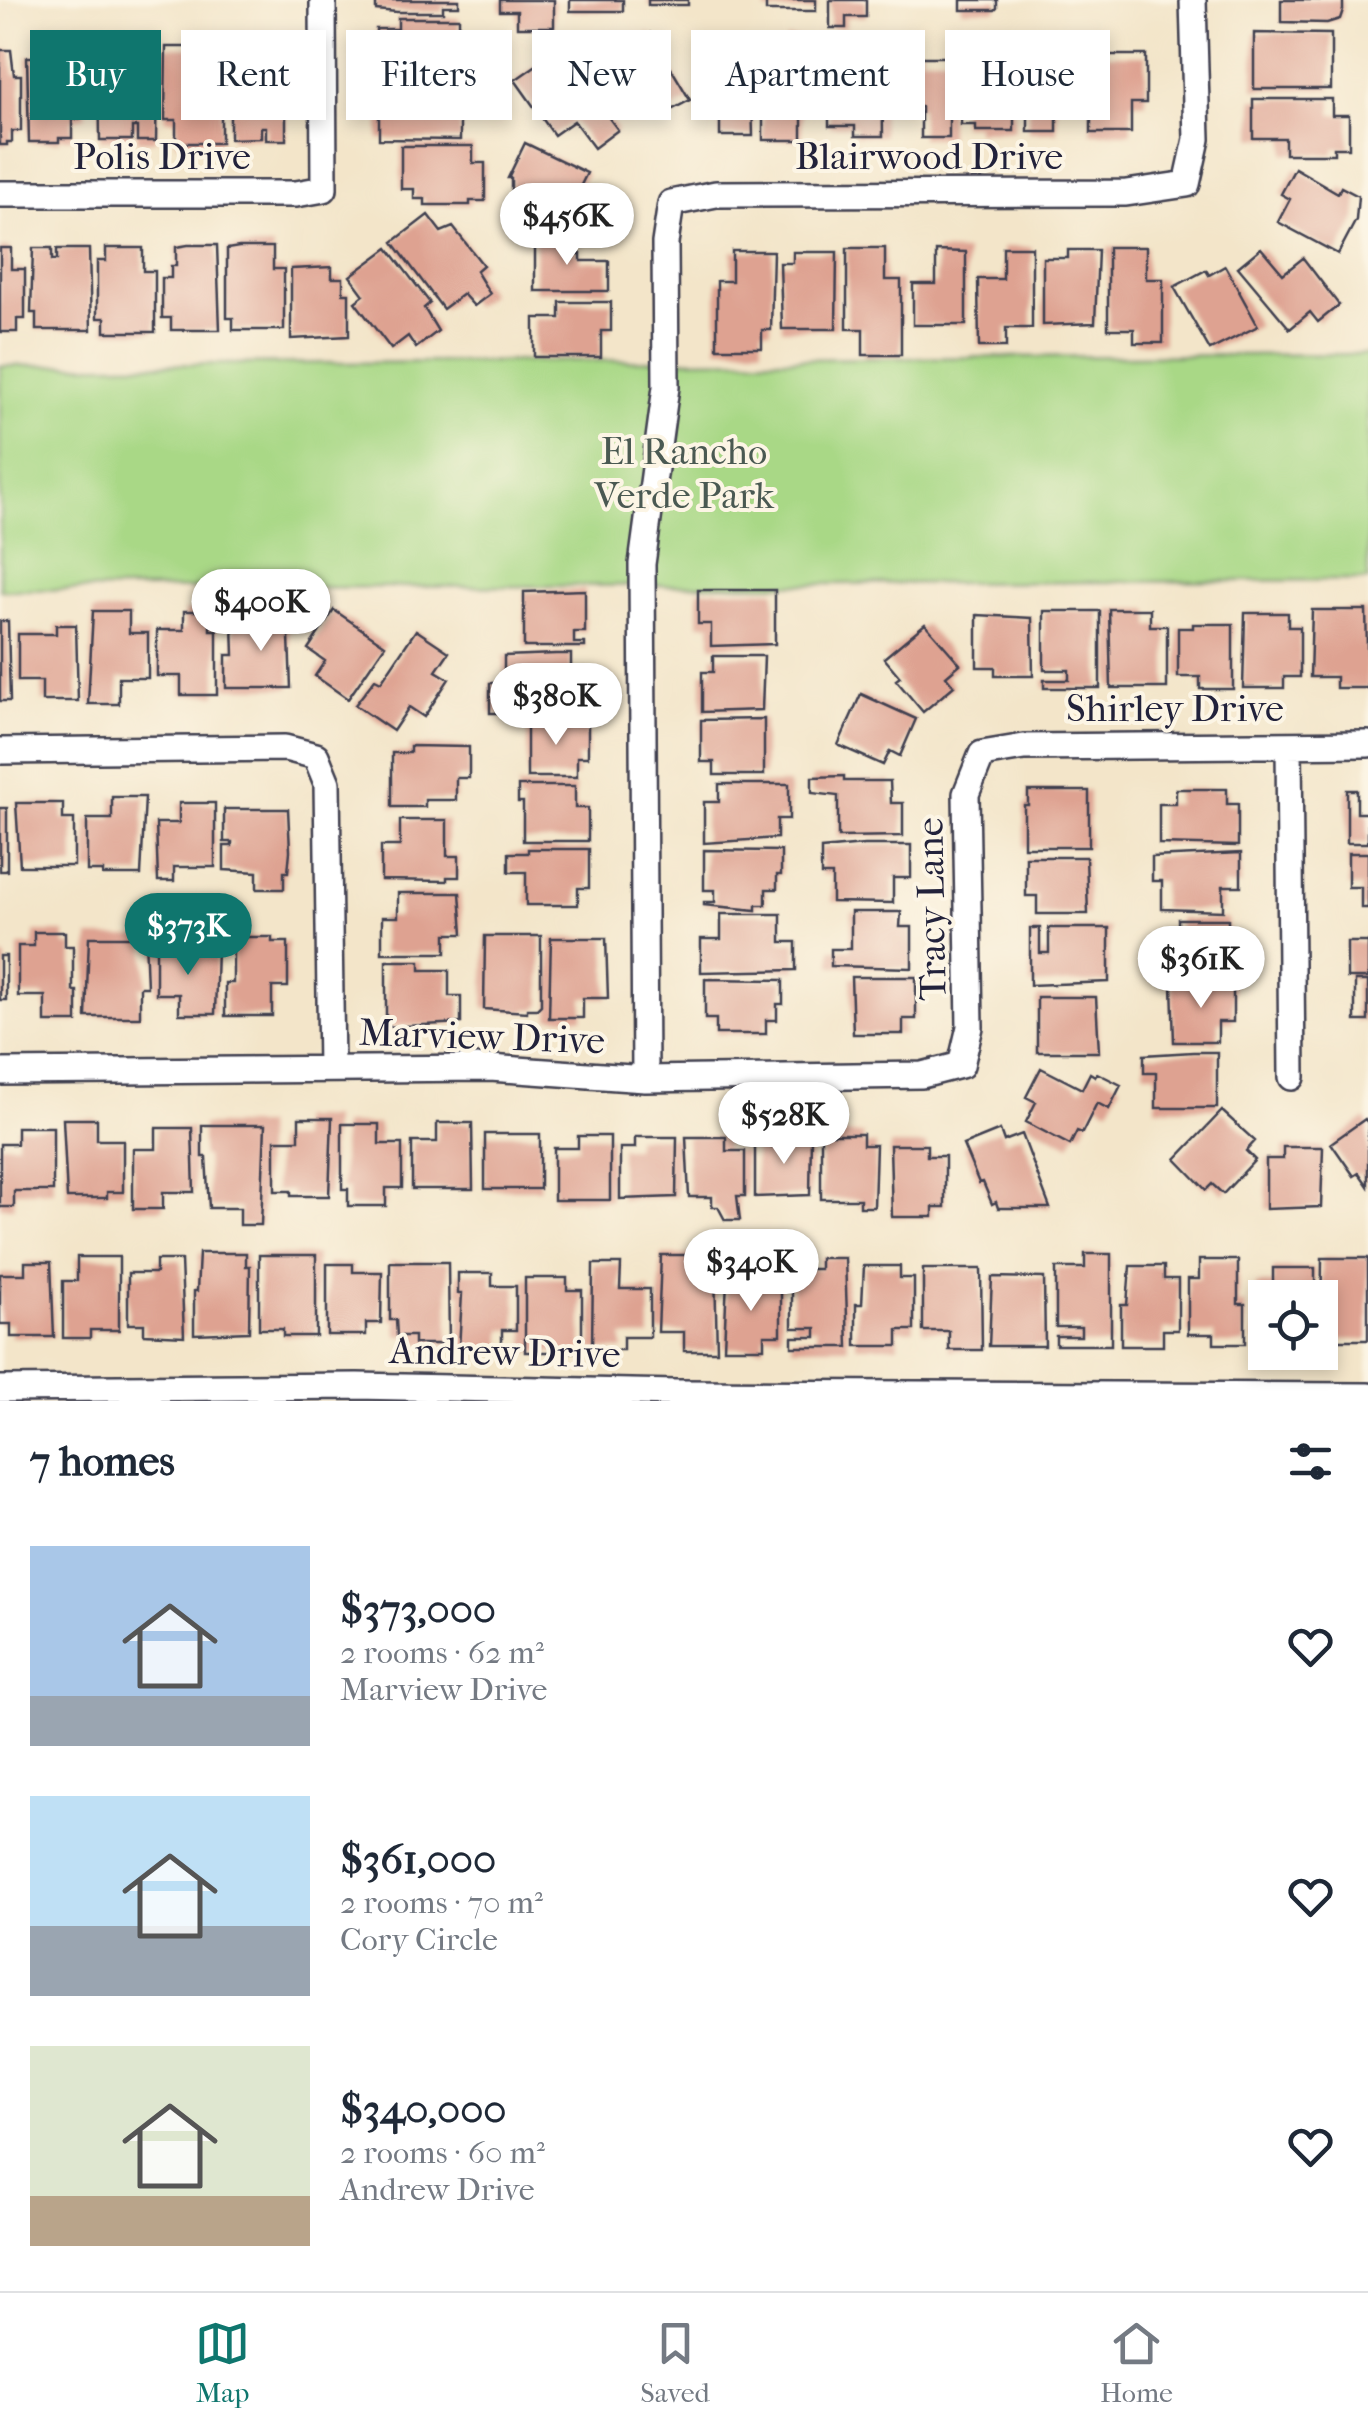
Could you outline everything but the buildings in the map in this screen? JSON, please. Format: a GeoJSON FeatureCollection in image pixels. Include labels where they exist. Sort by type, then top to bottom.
{"type":"FeatureCollection","features":[{"type":"Feature","properties":{"kind":"street","name":"Polis Drive"},"geometry":{"type":"LineString","coordinates":[[0,194],[296,194],[324,189],[323,0]]}},
{"type":"Feature","properties":{"kind":"street","name":"Blairwood Drive"},"geometry":{"type":"LineString","coordinates":[[645,1079],[642,564],[666,386],[665,243],[671,203],[716,194],[1126,193],[1187,184],[1197,139],[1193,0]]}},
{"type":"Feature","properties":{"kind":"street","name":"Shirley Drive"},"geometry":{"type":"LineString","coordinates":[[982,754],[1024,747],[1368,744]]}},
{"type":"Feature","properties":{"kind":"street"},"geometry":{"type":"LineString","coordinates":[[1289,745],[1292,1077]]}},
{"type":"Feature","properties":{"kind":"street"},"geometry":{"type":"LineString","coordinates":[[0,751],[285,748],[316,756],[327,783],[331,1069]]}},
{"type":"Feature","properties":{"kind":"street","name":"Tracy Lane"},"geometry":{"type":"LineString","coordinates":[[961,1065],[970,1027],[966,794],[982,754]]}},
{"type":"Feature","properties":{"kind":"street","name":"Marview Drive"},"geometry":{"type":"LineString","coordinates":[[0,1072],[490,1068],[645,1079],[922,1075],[961,1065]]}},
{"type":"Feature","properties":{"kind":"street","name":"Andrew Drive"},"geometry":{"type":"LineString","coordinates":[[0,1389],[676,1397],[1368,1396]]}},
{"type":"Feature","properties":{"kind":"green space","name":"El Rancho Verde Park"},"geometry":{"type":"Polygon","coordinates":[[[1368,354],[1368,580],[0,590],[0,366],[1368,354]]]}}]}
